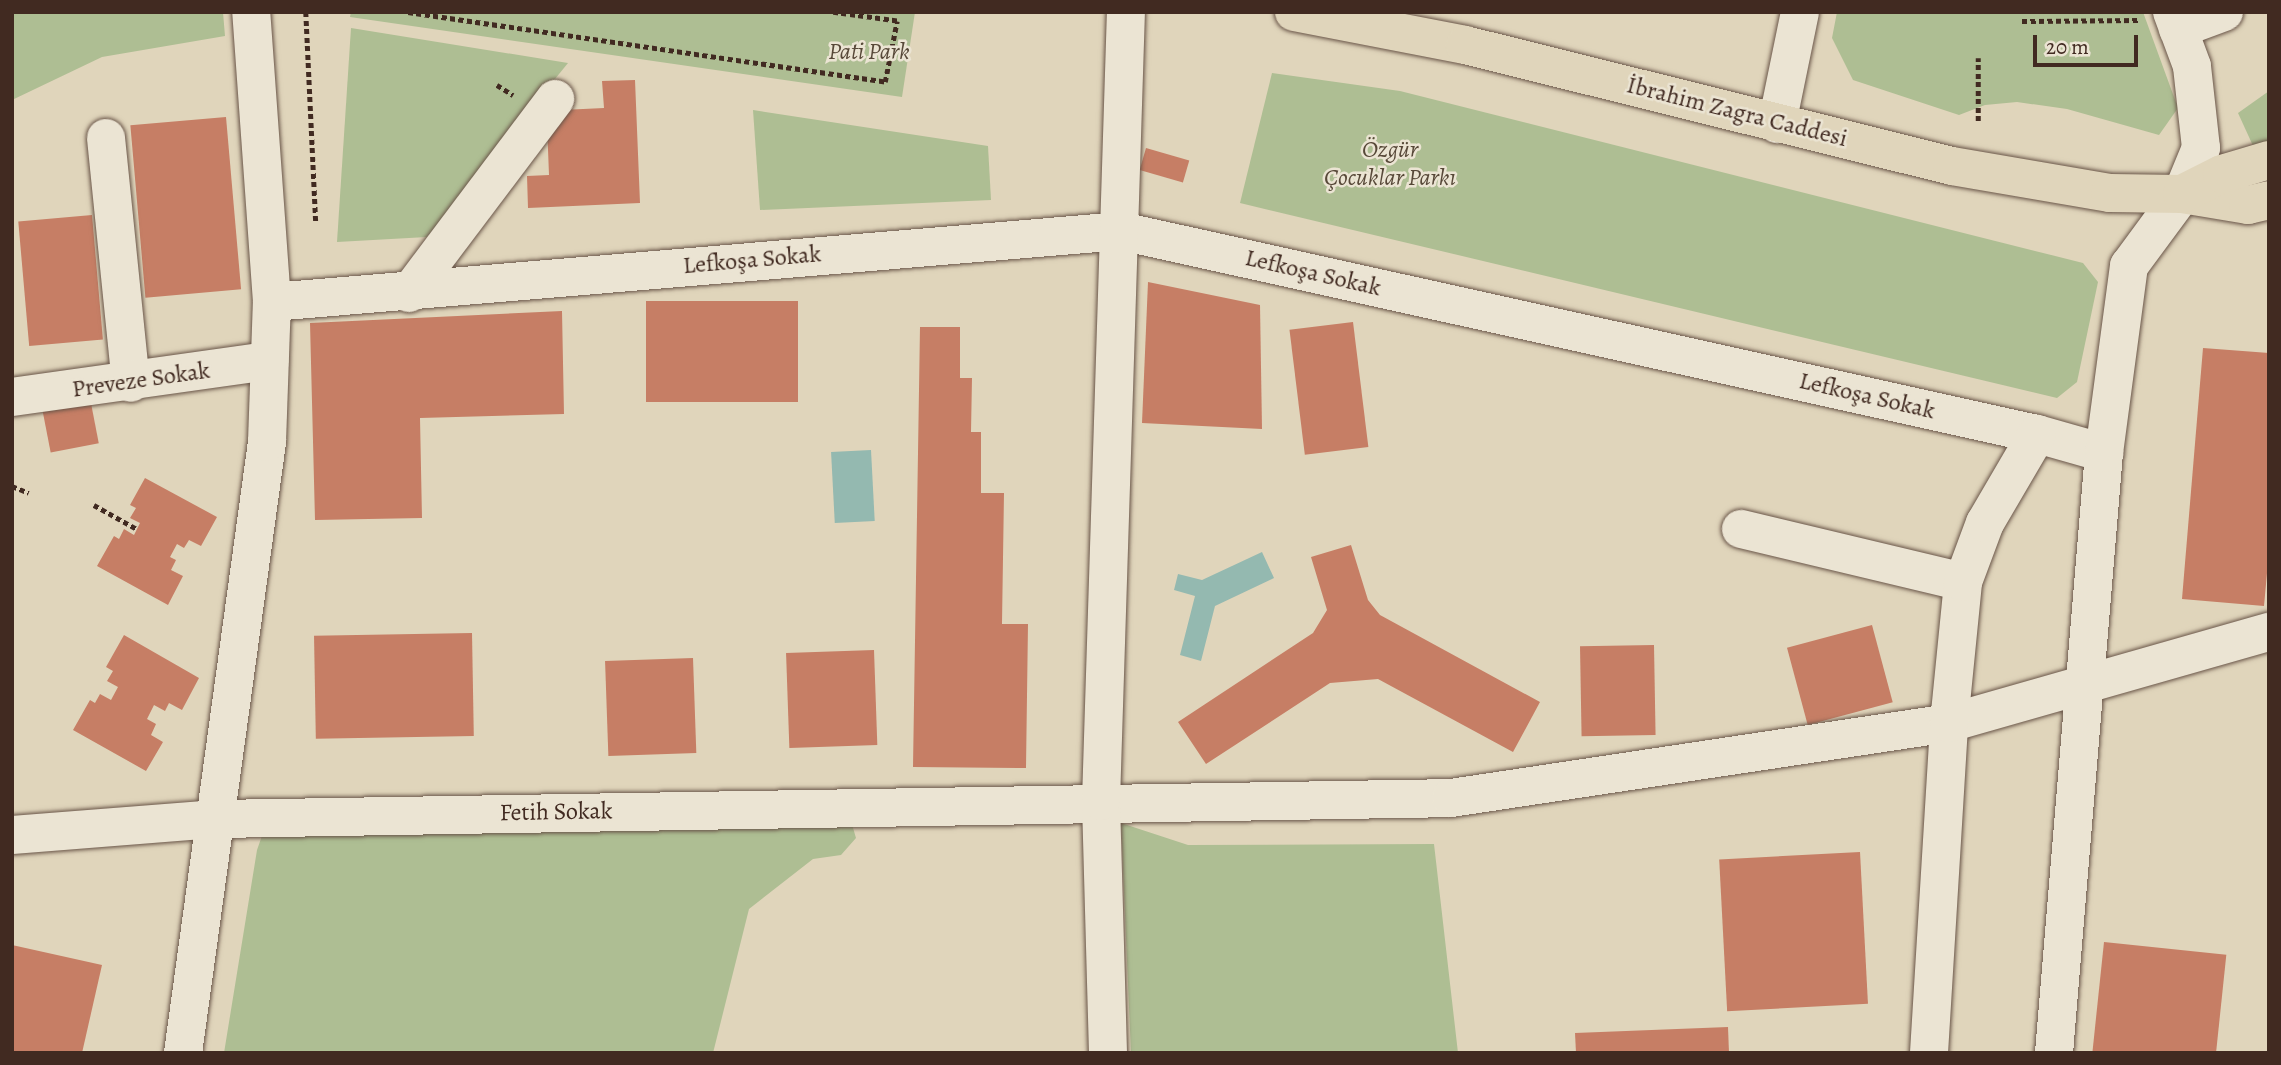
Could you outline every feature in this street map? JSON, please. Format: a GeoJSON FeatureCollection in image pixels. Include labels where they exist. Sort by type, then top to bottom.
{"type":"FeatureCollection","features":[{"type":"Feature","properties":{"kind":"main road","name":"İbrahim Zagra Caddesi"},"geometry":{"type":"LineString","coordinates":[[1294,12],[1465,45],[1777,124],[2041,183],[2137,196],[2182,194]]}},
{"type":"Feature","properties":{"kind":"main road"},"geometry":{"type":"LineString","coordinates":[[2182,194],[2269,159]]}},
{"type":"Feature","properties":{"kind":"main road"},"geometry":{"type":"LineString","coordinates":[[2182,194],[2248,205],[2269,200]]}},
{"type":"Feature","properties":{"kind":"street"},"geometry":{"type":"LineString","coordinates":[[183,1053],[267,442],[272,302],[251,12]]}},
{"type":"Feature","properties":{"kind":"street"},"geometry":{"type":"LineString","coordinates":[[1108,1053],[1101,801],[1126,12]]}},
{"type":"Feature","properties":{"kind":"street"},"geometry":{"type":"LineString","coordinates":[[1777,124],[1800,12]]}},
{"type":"Feature","properties":{"kind":"street"},"geometry":{"type":"LineString","coordinates":[[2054,1053],[2082,685],[2104,453],[2129,266],[2182,194],[2201,148],[2192,66],[2174,19],[2224,12]]}},
{"type":"Feature","properties":{"kind":"street"},"geometry":{"type":"LineString","coordinates":[[409,293],[555,100]]}},
{"type":"Feature","properties":{"kind":"street"},"geometry":{"type":"LineString","coordinates":[[106,138],[116,194],[131,383]]}},
{"type":"Feature","properties":{"kind":"street","name":"Lefkoşa Sokak"},"geometry":{"type":"LineString","coordinates":[[272,302],[409,293],[565,275],[1121,231],[2037,434],[2104,453]]}},
{"type":"Feature","properties":{"kind":"street","name":"Preveze Sokak"},"geometry":{"type":"LineString","coordinates":[[12,397],[131,383],[269,362]]}},
{"type":"Feature","properties":{"kind":"street"},"geometry":{"type":"LineString","coordinates":[[1929,1053],[1949,723],[1963,582],[1985,523],[2037,434]]}},
{"type":"Feature","properties":{"kind":"street"},"geometry":{"type":"LineString","coordinates":[[1741,529],[1963,582]]}},
{"type":"Feature","properties":{"kind":"street","name":"Fetih Sokak"},"geometry":{"type":"LineString","coordinates":[[12,835],[217,819],[1101,801],[1451,798],[1949,723],[2269,632]]}},
{"type":"Feature","properties":{"kind":"path"},"geometry":{"type":"LineString","coordinates":[[306,12],[316,223]]}},
{"type":"Feature","properties":{"kind":"path"},"geometry":{"type":"LineString","coordinates":[[408,12],[886,82],[897,22],[832,12]]}},
{"type":"Feature","properties":{"kind":"path"},"geometry":{"type":"LineString","coordinates":[[2022,21],[2174,19]]}},
{"type":"Feature","properties":{"kind":"path"},"geometry":{"type":"LineString","coordinates":[[1978,58],[1978,121]]}},
{"type":"Feature","properties":{"kind":"path"},"geometry":{"type":"LineString","coordinates":[[12,486],[29,493]]}},
{"type":"Feature","properties":{"kind":"path"},"geometry":{"type":"LineString","coordinates":[[94,505],[137,529]]}},
{"type":"Feature","properties":{"kind":"green space"},"geometry":{"type":"Polygon","coordinates":[[[12,12],[223,12],[225,36],[102,57],[12,100],[12,12]]]}},
{"type":"Feature","properties":{"kind":"green space","name":"Pati Park"},"geometry":{"type":"Polygon","coordinates":[[[351,12],[915,12],[902,97],[350,17],[351,12]]]}},
{"type":"Feature","properties":{"kind":"green space"},"geometry":{"type":"Polygon","coordinates":[[[1837,12],[2143,12],[2178,108],[2159,135],[2067,109],[2017,102],[1985,105],[1959,115],[1853,80],[1832,38],[1837,12]]]}},
{"type":"Feature","properties":{"kind":"green space"},"geometry":{"type":"Polygon","coordinates":[[[351,28],[568,63],[427,237],[337,242],[351,28]]]}},
{"type":"Feature","properties":{"kind":"green space","name":"Özgür Çocuklar Parkı"},"geometry":{"type":"Polygon","coordinates":[[[1272,73],[1400,91],[2083,263],[2098,282],[2077,382],[2057,398],[1240,203],[1272,73]]]}},
{"type":"Feature","properties":{"kind":"green space"},"geometry":{"type":"Polygon","coordinates":[[[2269,91],[2269,143],[2254,148],[2238,113],[2269,91]]]}},
{"type":"Feature","properties":{"kind":"green space"},"geometry":{"type":"Polygon","coordinates":[[[753,110],[988,146],[991,200],[760,210],[753,110]]]}},
{"type":"Feature","properties":{"kind":"green space"},"geometry":{"type":"Polygon","coordinates":[[[851,821],[856,838],[841,855],[813,859],[749,909],[713,1053],[224,1053],[257,850],[264,830],[851,821]]]}},
{"type":"Feature","properties":{"kind":"green space"},"geometry":{"type":"Polygon","coordinates":[[[1121,823],[1188,845],[1434,844],[1458,1053],[1131,1053],[1121,823]]]}},
{"type":"Feature","properties":{"kind":"water"},"geometry":{"type":"Polygon","coordinates":[[[871,450],[875,521],[835,523],[831,452],[871,450]]]}},
{"type":"Feature","properties":{"kind":"water"},"geometry":{"type":"Polygon","coordinates":[[[1262,552],[1274,578],[1215,606],[1201,661],[1180,655],[1195,596],[1174,590],[1178,574],[1202,580],[1262,552]]]}},
{"type":"Feature","properties":{"kind":"building"},"geometry":{"type":"Polygon","coordinates":[[[635,80],[640,203],[528,208],[527,176],[549,175],[547,124],[562,110],[604,108],[602,81],[635,80]]]}},
{"type":"Feature","properties":{"kind":"building"},"geometry":{"type":"Polygon","coordinates":[[[226,117],[241,289],[145,298],[130,125],[226,117]]]}},
{"type":"Feature","properties":{"kind":"building"},"geometry":{"type":"Polygon","coordinates":[[[1146,148],[1189,160],[1183,183],[1140,170],[1146,148]]]}},
{"type":"Feature","properties":{"kind":"building"},"geometry":{"type":"Polygon","coordinates":[[[92,215],[103,340],[29,346],[18,221],[92,215]]]}},
{"type":"Feature","properties":{"kind":"building"},"geometry":{"type":"Polygon","coordinates":[[[1148,282],[1260,305],[1262,429],[1142,423],[1148,282]]]}},
{"type":"Feature","properties":{"kind":"building"},"geometry":{"type":"Polygon","coordinates":[[[646,301],[798,301],[798,402],[646,402],[646,301]]]}},
{"type":"Feature","properties":{"kind":"building"},"geometry":{"type":"Polygon","coordinates":[[[562,311],[564,414],[420,418],[422,518],[315,520],[310,323],[562,311]]]}},
{"type":"Feature","properties":{"kind":"building"},"geometry":{"type":"Polygon","coordinates":[[[1353,322],[1368,447],[1305,455],[1289,330],[1353,322]]]}},
{"type":"Feature","properties":{"kind":"building"},"geometry":{"type":"Polygon","coordinates":[[[920,327],[960,327],[960,378],[972,378],[971,432],[981,432],[981,493],[1004,493],[1002,624],[1028,624],[1026,768],[913,767],[920,327]]]}},
{"type":"Feature","properties":{"kind":"building"},"geometry":{"type":"Polygon","coordinates":[[[2203,348],[2269,353],[2269,551],[2264,606],[2182,599],[2203,348]]]}},
{"type":"Feature","properties":{"kind":"building"},"geometry":{"type":"Polygon","coordinates":[[[90,398],[99,443],[51,453],[42,407],[90,398]]]}},
{"type":"Feature","properties":{"kind":"building"},"geometry":{"type":"Polygon","coordinates":[[[145,478],[217,517],[201,546],[189,540],[184,548],[177,544],[170,557],[176,560],[171,570],[183,576],[168,605],[97,566],[114,536],[119,539],[124,529],[134,535],[140,523],[130,518],[136,508],[130,505],[145,478]]]}},
{"type":"Feature","properties":{"kind":"building"},"geometry":{"type":"Polygon","coordinates":[[[1351,545],[1368,600],[1380,615],[1540,702],[1513,752],[1378,679],[1330,683],[1206,764],[1178,722],[1313,633],[1327,610],[1311,557],[1351,545]]]}},
{"type":"Feature","properties":{"kind":"building"},"geometry":{"type":"Polygon","coordinates":[[[1872,625],[1893,702],[1808,725],[1787,648],[1872,625]]]}},
{"type":"Feature","properties":{"kind":"building"},"geometry":{"type":"Polygon","coordinates":[[[472,633],[474,736],[316,739],[314,636],[472,633]]]}},
{"type":"Feature","properties":{"kind":"building"},"geometry":{"type":"Polygon","coordinates":[[[124,635],[199,678],[182,710],[169,703],[165,711],[154,705],[147,719],[156,724],[151,735],[163,742],[146,771],[73,730],[90,700],[95,703],[100,694],[111,700],[118,687],[107,681],[113,671],[106,667],[124,635]]]}},
{"type":"Feature","properties":{"kind":"building"},"geometry":{"type":"Polygon","coordinates":[[[1654,645],[1656,735],[1582,736],[1580,646],[1654,645]]]}},
{"type":"Feature","properties":{"kind":"building"},"geometry":{"type":"Polygon","coordinates":[[[874,650],[877,745],[789,748],[786,653],[874,650]]]}},
{"type":"Feature","properties":{"kind":"building"},"geometry":{"type":"Polygon","coordinates":[[[693,658],[696,753],[608,756],[605,661],[693,658]]]}},
{"type":"Feature","properties":{"kind":"building"},"geometry":{"type":"Polygon","coordinates":[[[1860,852],[1868,1004],[1727,1011],[1719,859],[1860,852]]]}},
{"type":"Feature","properties":{"kind":"building"},"geometry":{"type":"Polygon","coordinates":[[[2104,942],[2226,955],[2216,1053],[2092,1053],[2104,942]]]}},
{"type":"Feature","properties":{"kind":"building"},"geometry":{"type":"Polygon","coordinates":[[[12,945],[102,965],[82,1053],[12,1053],[12,945]]]}},
{"type":"Feature","properties":{"kind":"building"},"geometry":{"type":"Polygon","coordinates":[[[1728,1027],[1729,1053],[1576,1053],[1575,1033],[1728,1027]]]}}]}
